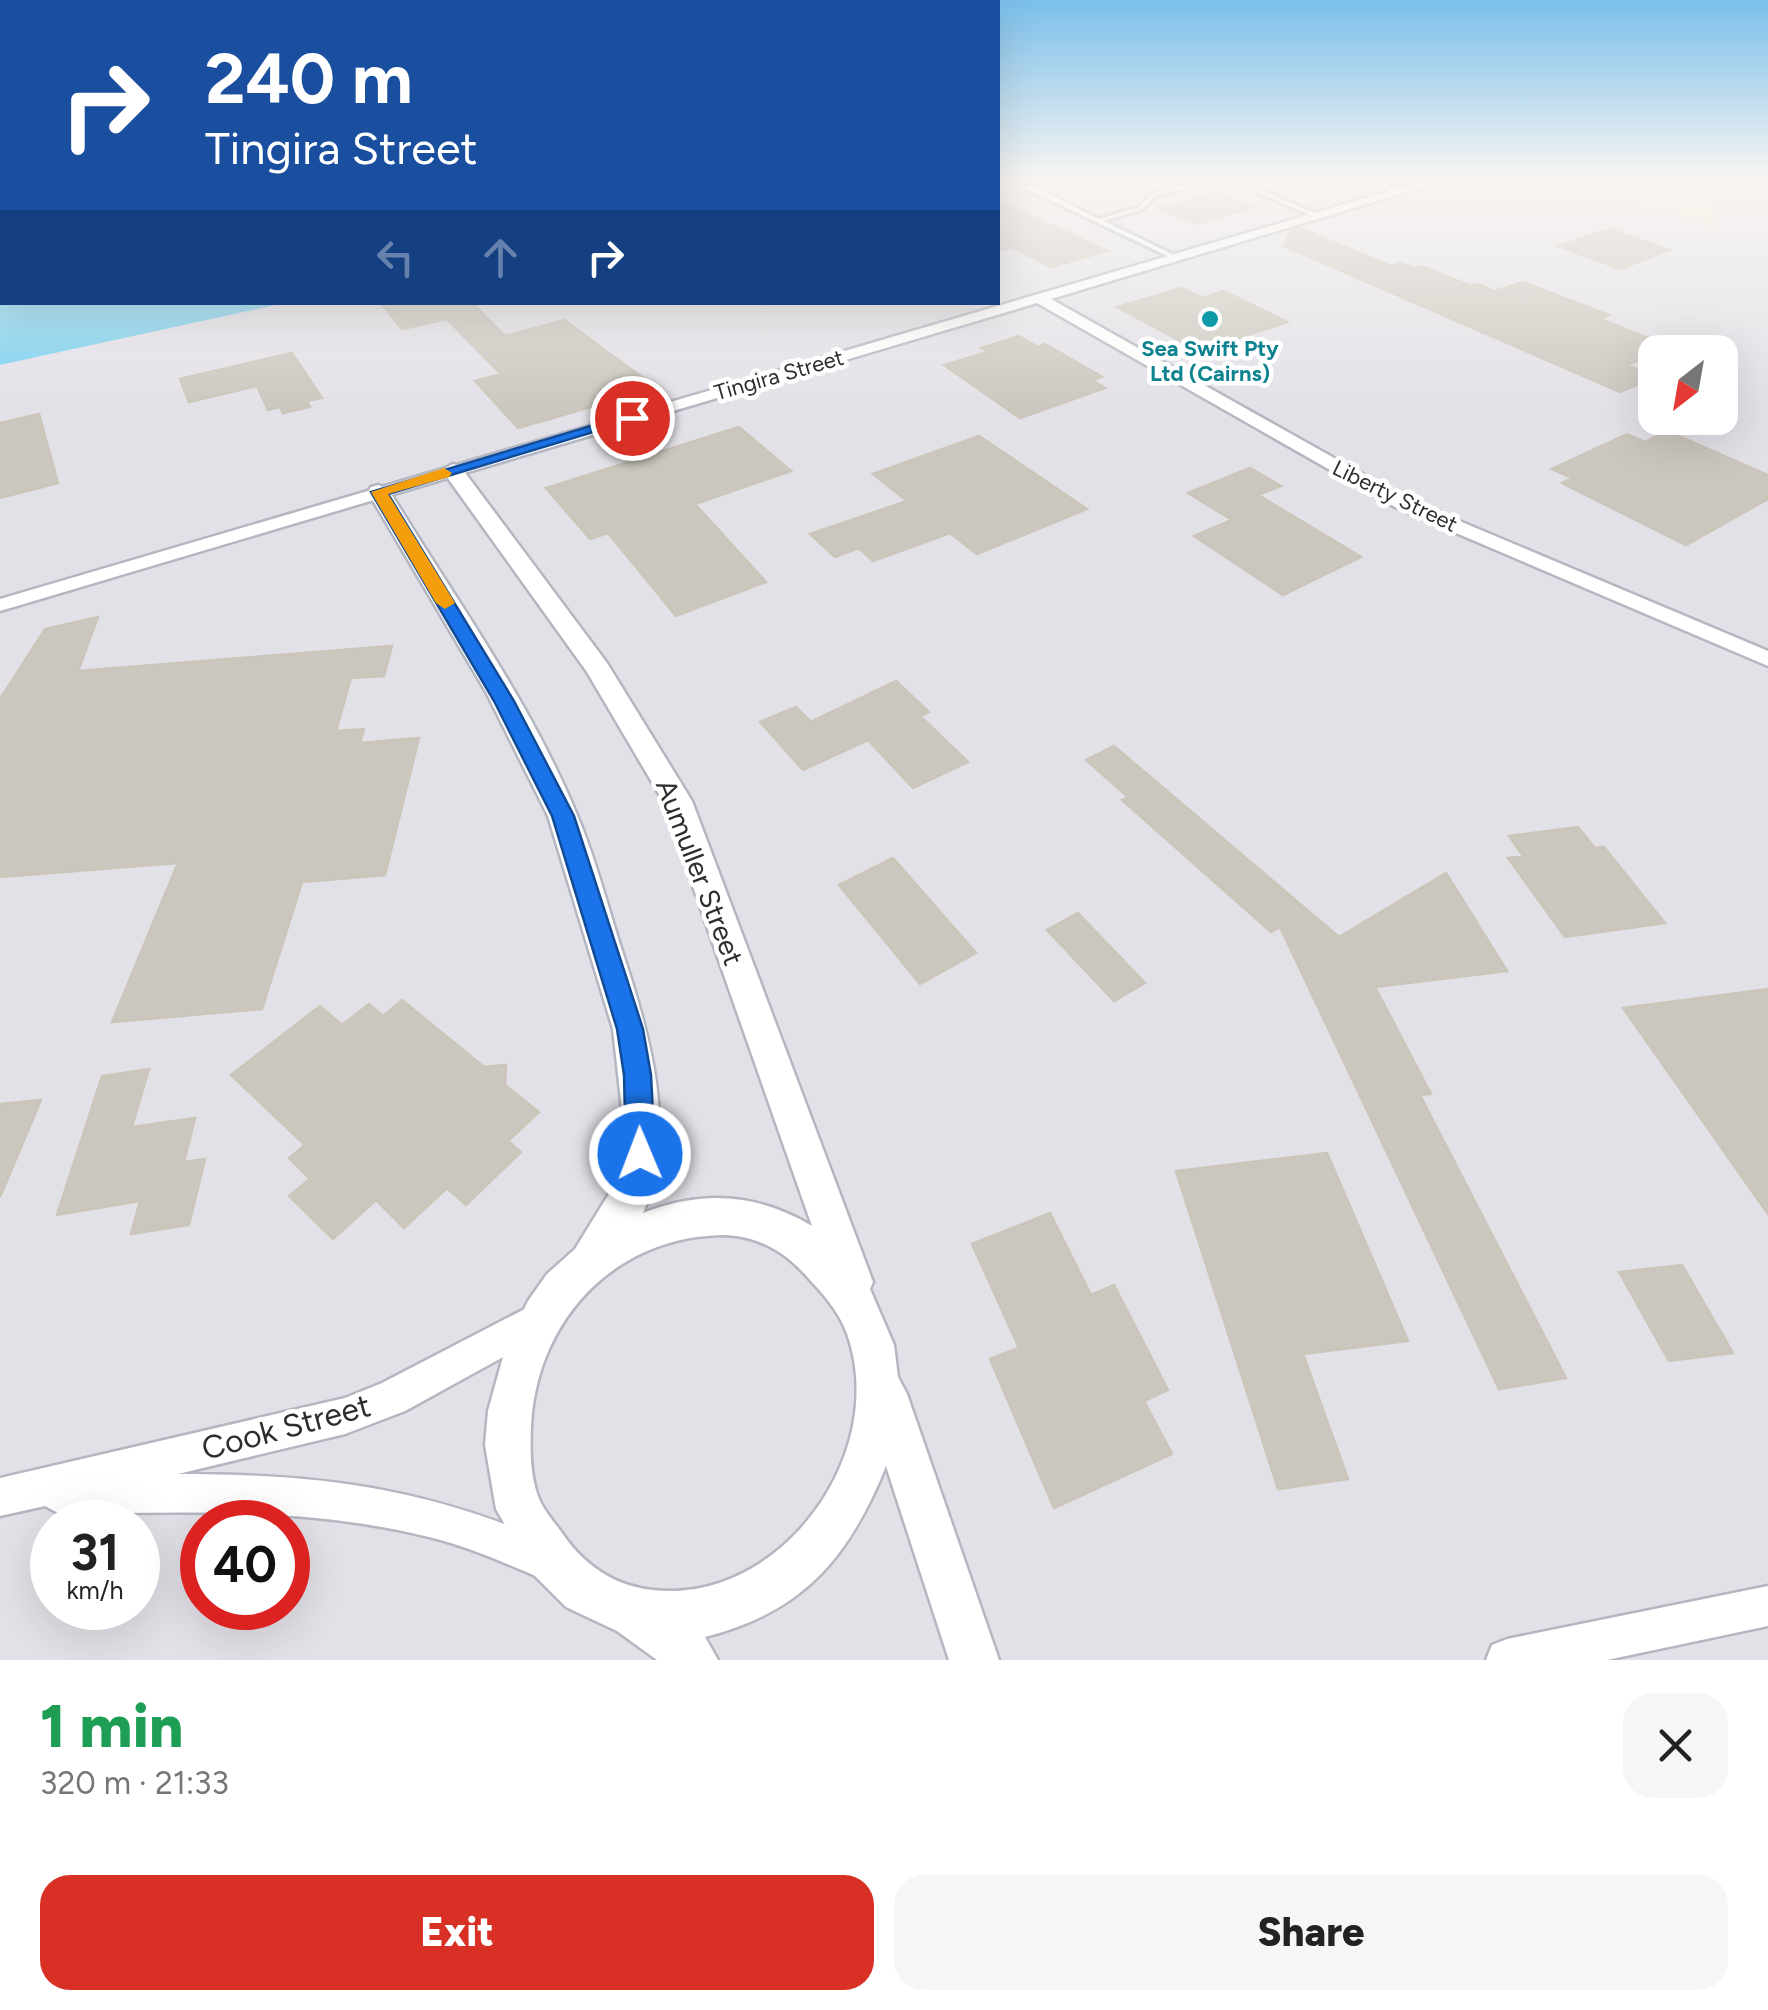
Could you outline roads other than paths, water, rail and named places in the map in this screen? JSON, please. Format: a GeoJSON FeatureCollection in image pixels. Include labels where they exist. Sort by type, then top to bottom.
{"type":"FeatureCollection","features":[{"type":"Feature","properties":{"kind":"street","name":"Tingira Street"},"geometry":{"type":"LineString","coordinates":[[0,605],[1181,256]]}},
{"type":"Feature","properties":{"kind":"street","name":"Liberty Street"},"geometry":{"type":"LineString","coordinates":[[1038,298],[1386,496],[1768,659]]}},
{"type":"Feature","properties":{"kind":"street","name":"Aumuller Street"},"geometry":{"type":"LineString","coordinates":[[453,470],[607,682],[677,801],[864,1317]]}},
{"type":"Feature","properties":{"kind":"street"},"geometry":{"type":"LineString","coordinates":[[379,492],[504,701],[551,788],[630,1029],[640,1110],[636,1180],[628,1202],[542,1317],[516,1377],[508,1443],[520,1509],[554,1565],[588,1594],[628,1612],[670,1638],[693,1660]]}},
{"type":"Feature","properties":{"kind":"street"},"geometry":{"type":"LineString","coordinates":[[582,1268],[632,1234],[686,1217],[740,1217],[792,1234],[834,1269],[864,1317],[879,1377],[974,1660]]}},
{"type":"Feature","properties":{"kind":"street","name":"Cook Street"},"geometry":{"type":"LineString","coordinates":[[7,1496],[345,1416],[392,1398],[542,1317]]}},
{"type":"Feature","properties":{"kind":"street"},"geometry":{"type":"LineString","coordinates":[[628,1612],[692,1617],[756,1598],[811,1558],[852,1503],[875,1440],[879,1377]]}},
{"type":"Feature","properties":{"kind":"street","name":"Cook Street"},"geometry":{"type":"LineString","coordinates":[[7,1496],[180,1493],[353,1504],[409,1513],[470,1530],[554,1565]]}},
{"type":"Feature","properties":{"kind":"street"},"geometry":{"type":"LineString","coordinates":[[1506,1660],[1768,1606]]}},
{"type":"Feature","properties":{"kind":"water"},"geometry":{"type":"Polygon","coordinates":[[[0,305],[276,305],[0,365],[0,305]]]}},
{"type":"Feature","properties":{"kind":"place","name":"Sea Swift Pty Ltd (Cairns)"},"geometry":{"type":"Point","coordinates":[1210,319]}}]}
